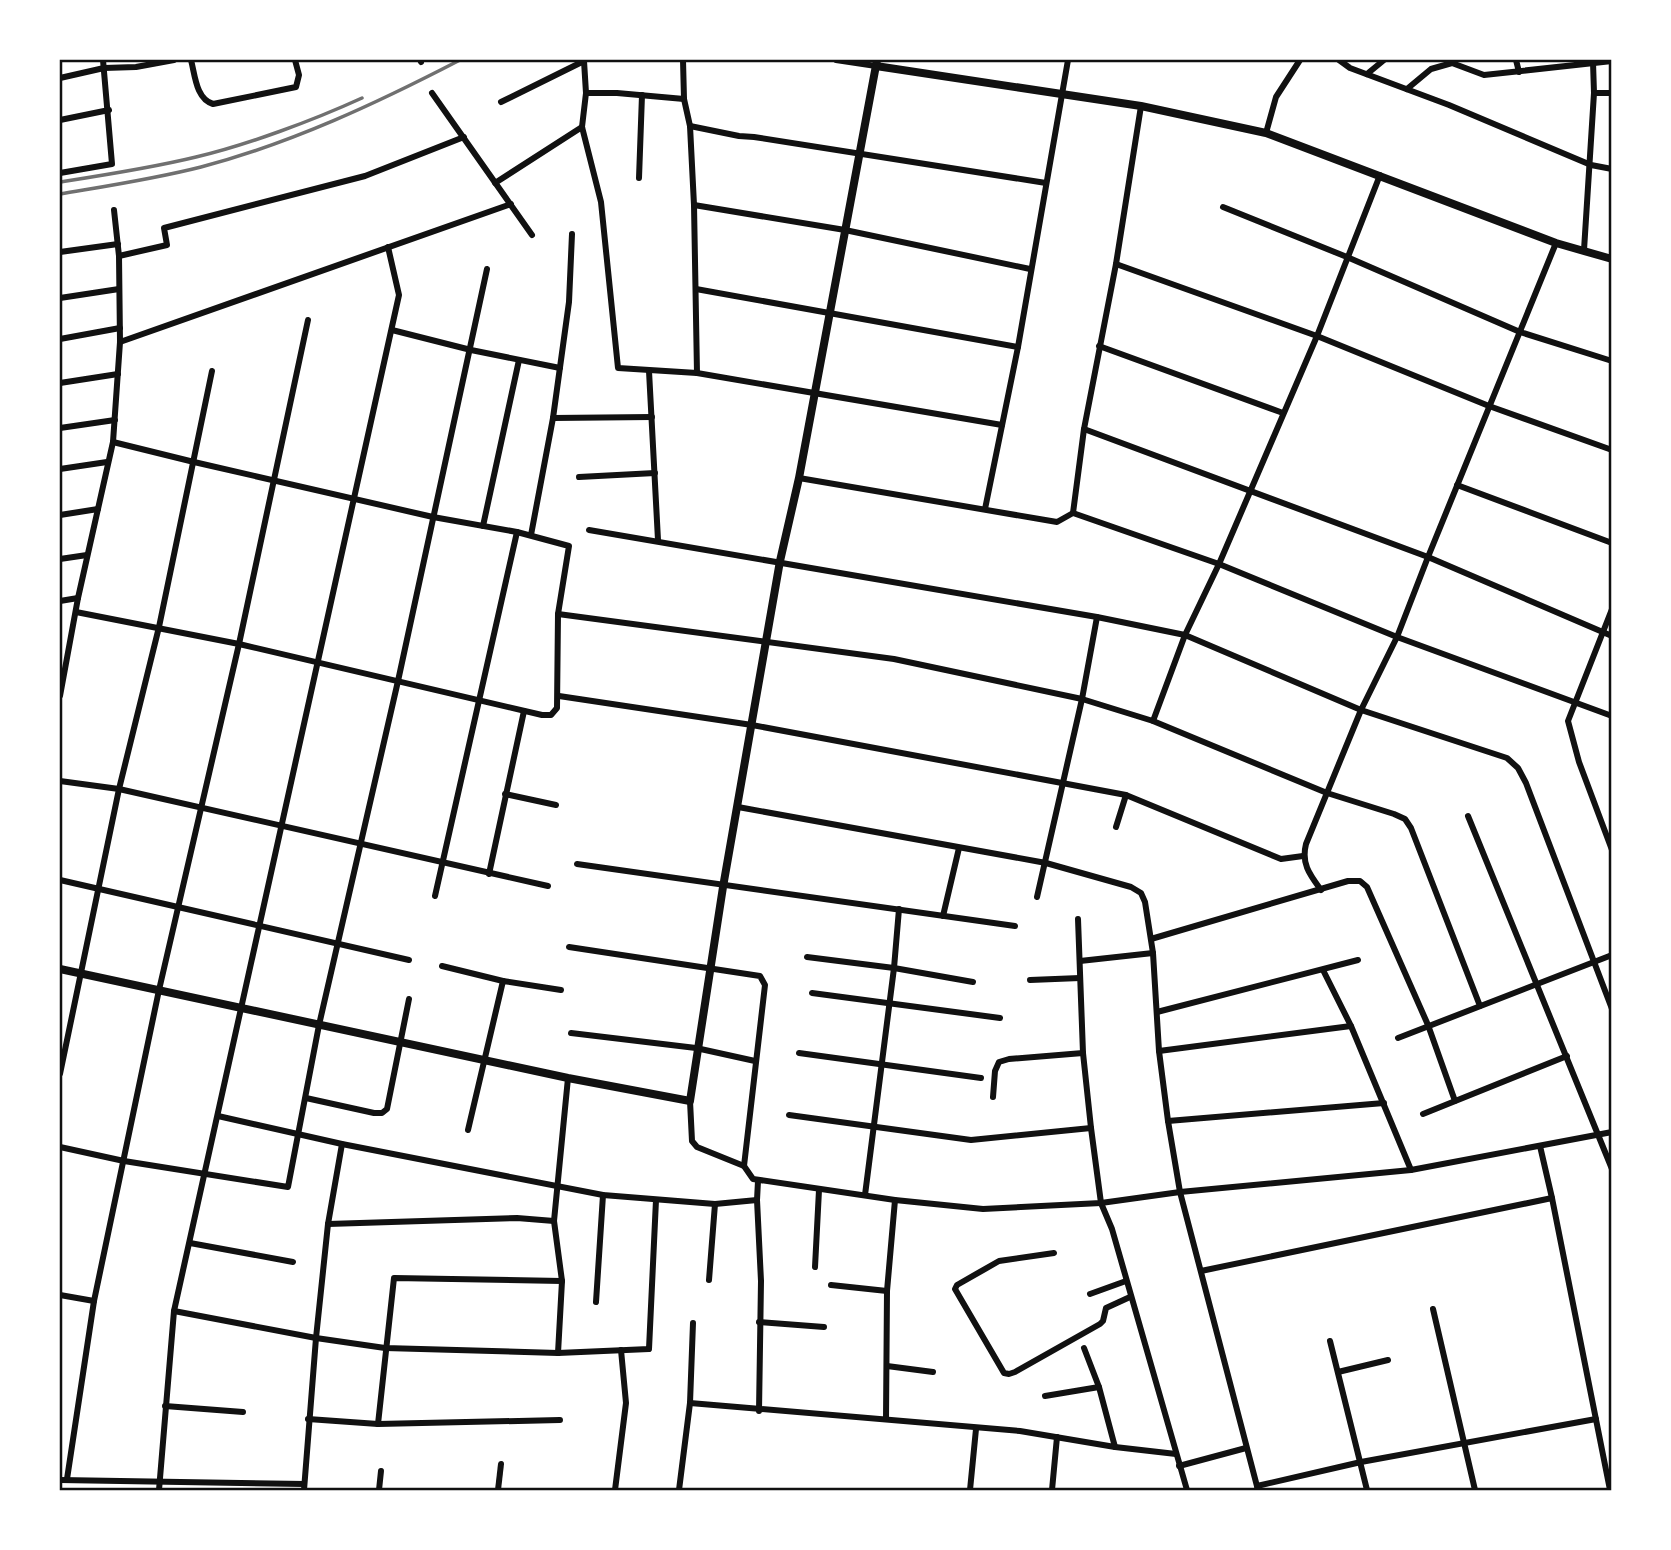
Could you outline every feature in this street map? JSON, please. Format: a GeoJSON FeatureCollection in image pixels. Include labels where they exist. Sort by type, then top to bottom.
{"type":"FeatureCollection","features":[{"type":"Feature","properties":{"kind":"street"},"geometry":{"type":"LineString","coordinates":[[60,173],[112,164],[103,60]]}},
{"type":"Feature","properties":{"kind":"street"},"geometry":{"type":"LineString","coordinates":[[60,78],[104,68],[136,67],[174,60]]}},
{"type":"Feature","properties":{"kind":"street"},"geometry":{"type":"LineString","coordinates":[[191,60],[201,95],[206,102],[213,104],[296,87],[299,75],[295,60]]}},
{"type":"Feature","properties":{"kind":"street"},"geometry":{"type":"LineString","coordinates":[[501,102],[584,60],[586,93],[582,127],[601,202],[618,369],[697,373],[1002,425]]}},
{"type":"Feature","properties":{"kind":"street"},"geometry":{"type":"LineString","coordinates":[[683,60],[694,205],[697,373]]}},
{"type":"Feature","properties":{"kind":"street"},"geometry":{"type":"LineString","coordinates":[[836,60],[876,63],[1141,106],[1266,133],[1556,243],[1612,260]]}},
{"type":"Feature","properties":{"kind":"street"},"geometry":{"type":"LineString","coordinates":[[985,509],[1018,347],[1068,60]]}},
{"type":"Feature","properties":{"kind":"street"},"geometry":{"type":"LineString","coordinates":[[1266,133],[1276,97],[1300,60]]}},
{"type":"Feature","properties":{"kind":"street"},"geometry":{"type":"LineString","coordinates":[[1339,60],[1350,68],[1591,165],[1612,169]]}},
{"type":"Feature","properties":{"kind":"street"},"geometry":{"type":"LineString","coordinates":[[1367,74],[1384,60]]}},
{"type":"Feature","properties":{"kind":"street"},"geometry":{"type":"LineString","coordinates":[[1516,60],[1519,72]]}},
{"type":"Feature","properties":{"kind":"street"},"geometry":{"type":"LineString","coordinates":[[1407,89],[1431,69],[1452,63],[1484,75],[1612,61]]}},
{"type":"Feature","properties":{"kind":"street"},"geometry":{"type":"LineString","coordinates":[[1584,250],[1591,165],[1593,62]]}},
{"type":"Feature","properties":{"kind":"street"},"geometry":{"type":"LineString","coordinates":[[876,63],[799,478],[780,561],[723,887],[696,1048],[690,1101],[692,1142],[697,1147],[744,1166],[751,1177],[758,1181],[983,1209],[1101,1203],[1180,1192],[1411,1170],[1612,1132]]}},
{"type":"Feature","properties":{"kind":"street"},"geometry":{"type":"LineString","coordinates":[[432,93],[533,234]]}},
{"type":"Feature","properties":{"kind":"street"},"geometry":{"type":"LineString","coordinates":[[586,93],[684,99]]}},
{"type":"Feature","properties":{"kind":"street"},"geometry":{"type":"LineString","coordinates":[[1594,93],[1612,93]]}},
{"type":"Feature","properties":{"kind":"street"},"geometry":{"type":"LineString","coordinates":[[639,178],[642,95]]}},
{"type":"Feature","properties":{"kind":"street"},"geometry":{"type":"LineString","coordinates":[[1073,513],[1084,429],[1116,264],[1141,106]]}},
{"type":"Feature","properties":{"kind":"street"},"geometry":{"type":"LineString","coordinates":[[60,120],[109,110]]}},
{"type":"Feature","properties":{"kind":"street"},"geometry":{"type":"LineString","coordinates":[[495,183],[582,127]]}},
{"type":"Feature","properties":{"kind":"street"},"geometry":{"type":"LineString","coordinates":[[690,127],[1046,183]]}},
{"type":"Feature","properties":{"kind":"street"},"geometry":{"type":"LineString","coordinates":[[119,256],[167,246],[164,228],[365,176],[464,137]]}},
{"type":"Feature","properties":{"kind":"street"},"geometry":{"type":"LineString","coordinates":[[1153,721],[1185,635],[1219,564],[1317,336],[1380,175]]}},
{"type":"Feature","properties":{"kind":"street"},"geometry":{"type":"LineString","coordinates":[[120,342],[511,204]]}},
{"type":"Feature","properties":{"kind":"street"},"geometry":{"type":"LineString","coordinates":[[694,205],[845,230],[1030,269]]}},
{"type":"Feature","properties":{"kind":"street"},"geometry":{"type":"LineString","coordinates":[[1223,207],[1520,332],[1612,361]]}},
{"type":"Feature","properties":{"kind":"street"},"geometry":{"type":"LineString","coordinates":[[60,696],[78,598],[113,442],[120,342],[119,256],[114,210]]}},
{"type":"Feature","properties":{"kind":"street"},"geometry":{"type":"LineString","coordinates":[[531,536],[553,418],[569,302],[572,234]]}},
{"type":"Feature","properties":{"kind":"street"},"geometry":{"type":"LineString","coordinates":[[1321,890],[1308,872],[1303,856],[1361,710],[1397,637],[1427,556],[1556,243]]}},
{"type":"Feature","properties":{"kind":"street"},"geometry":{"type":"LineString","coordinates":[[60,252],[118,244]]}},
{"type":"Feature","properties":{"kind":"street"},"geometry":{"type":"LineString","coordinates":[[160,1487],[174,1311],[399,295],[388,247]]}},
{"type":"Feature","properties":{"kind":"street"},"geometry":{"type":"LineString","coordinates":[[1116,264],[1317,336],[1489,406],[1612,450]]}},
{"type":"Feature","properties":{"kind":"street"},"geometry":{"type":"LineString","coordinates":[[60,1147],[124,1161],[288,1187],[319,1024],[398,681],[487,270]]}},
{"type":"Feature","properties":{"kind":"street"},"geometry":{"type":"LineString","coordinates":[[60,298],[118,289]]}},
{"type":"Feature","properties":{"kind":"street"},"geometry":{"type":"LineString","coordinates":[[696,289],[1018,347]]}},
{"type":"Feature","properties":{"kind":"street"},"geometry":{"type":"LineString","coordinates":[[308,320],[239,644],[159,990],[94,1301],[63,1480],[160,1487],[304,1487],[308,1419],[328,1224],[342,1144]]}},
{"type":"Feature","properties":{"kind":"street"},"geometry":{"type":"LineString","coordinates":[[60,339],[120,328]]}},
{"type":"Feature","properties":{"kind":"street"},"geometry":{"type":"LineString","coordinates":[[392,330],[560,368]]}},
{"type":"Feature","properties":{"kind":"street"},"geometry":{"type":"LineString","coordinates":[[1099,346],[1283,413]]}},
{"type":"Feature","properties":{"kind":"street"},"geometry":{"type":"LineString","coordinates":[[483,526],[519,360]]}},
{"type":"Feature","properties":{"kind":"street"},"geometry":{"type":"LineString","coordinates":[[60,1073],[120,789],[159,627],[212,371]]}},
{"type":"Feature","properties":{"kind":"street"},"geometry":{"type":"LineString","coordinates":[[649,371],[658,540]]}},
{"type":"Feature","properties":{"kind":"street"},"geometry":{"type":"LineString","coordinates":[[60,383],[118,374]]}},
{"type":"Feature","properties":{"kind":"street"},"geometry":{"type":"LineString","coordinates":[[553,418],[652,417]]}},
{"type":"Feature","properties":{"kind":"street"},"geometry":{"type":"LineString","coordinates":[[60,428],[115,420]]}},
{"type":"Feature","properties":{"kind":"street"},"geometry":{"type":"LineString","coordinates":[[1084,429],[1427,556],[1612,636]]}},
{"type":"Feature","properties":{"kind":"street"},"geometry":{"type":"LineString","coordinates":[[76,612],[239,644],[524,711],[551,715],[557,708],[558,614],[569,546],[517,532],[433,517],[194,463],[113,442]]}},
{"type":"Feature","properties":{"kind":"street"},"geometry":{"type":"LineString","coordinates":[[60,470],[107,462]]}},
{"type":"Feature","properties":{"kind":"street"},"geometry":{"type":"LineString","coordinates":[[579,477],[655,473]]}},
{"type":"Feature","properties":{"kind":"street"},"geometry":{"type":"LineString","coordinates":[[799,478],[1057,522],[1073,513],[1219,564],[1397,637],[1612,716]]}},
{"type":"Feature","properties":{"kind":"street"},"geometry":{"type":"LineString","coordinates":[[1457,485],[1612,543]]}},
{"type":"Feature","properties":{"kind":"street"},"geometry":{"type":"LineString","coordinates":[[60,515],[98,509]]}},
{"type":"Feature","properties":{"kind":"street"},"geometry":{"type":"LineString","coordinates":[[589,530],[780,561],[1185,635],[1361,710],[1507,758],[1518,768],[1612,1009]]}},
{"type":"Feature","properties":{"kind":"street"},"geometry":{"type":"LineString","coordinates":[[435,896],[517,532]]}},
{"type":"Feature","properties":{"kind":"street"},"geometry":{"type":"LineString","coordinates":[[60,559],[87,555]]}},
{"type":"Feature","properties":{"kind":"street"},"geometry":{"type":"LineString","coordinates":[[60,601],[78,598]]}},
{"type":"Feature","properties":{"kind":"street"},"geometry":{"type":"LineString","coordinates":[[1612,609],[1568,721],[1579,762],[1612,850]]}},
{"type":"Feature","properties":{"kind":"street"},"geometry":{"type":"LineString","coordinates":[[558,614],[894,659],[1082,699],[1153,721],[1327,793],[1405,819],[1411,828],[1480,1006]]}},
{"type":"Feature","properties":{"kind":"street"},"geometry":{"type":"LineString","coordinates":[[1037,897],[1082,699],[1097,617]]}},
{"type":"Feature","properties":{"kind":"street"},"geometry":{"type":"LineString","coordinates":[[60,644],[71,642]]}},
{"type":"Feature","properties":{"kind":"street"},"geometry":{"type":"LineString","coordinates":[[559,696],[752,725],[1126,796],[1281,859],[1303,856]]}},
{"type":"Feature","properties":{"kind":"street"},"geometry":{"type":"LineString","coordinates":[[489,874],[524,711]]}},
{"type":"Feature","properties":{"kind":"street"},"geometry":{"type":"LineString","coordinates":[[60,780],[120,789],[548,886]]}},
{"type":"Feature","properties":{"kind":"street"},"geometry":{"type":"LineString","coordinates":[[505,794],[556,805]]}},
{"type":"Feature","properties":{"kind":"street"},"geometry":{"type":"LineString","coordinates":[[1116,827],[1126,796]]}},
{"type":"Feature","properties":{"kind":"street"},"geometry":{"type":"LineString","coordinates":[[738,807],[1045,863],[1131,887],[1141,893],[1145,902],[1153,953],[1159,1051],[1167,1121],[1180,1192],[1258,1488],[1361,1462],[1596,1419]]}},
{"type":"Feature","properties":{"kind":"street"},"geometry":{"type":"LineString","coordinates":[[1468,816],[1612,1169]]}},
{"type":"Feature","properties":{"kind":"street"},"geometry":{"type":"LineString","coordinates":[[943,916],[959,848]]}},
{"type":"Feature","properties":{"kind":"street"},"geometry":{"type":"LineString","coordinates":[[577,864],[723,887],[1015,926]]}},
{"type":"Feature","properties":{"kind":"street"},"geometry":{"type":"LineString","coordinates":[[60,880],[409,960]]}},
{"type":"Feature","properties":{"kind":"street"},"geometry":{"type":"LineString","coordinates":[[1151,939],[1348,881],[1360,881],[1367,887],[1428,1025],[1455,1101]]}},
{"type":"Feature","properties":{"kind":"street"},"geometry":{"type":"LineString","coordinates":[[864,1195],[894,968],[899,909]]}},
{"type":"Feature","properties":{"kind":"street"},"geometry":{"type":"LineString","coordinates":[[1078,919],[1083,1053],[1101,1203],[1112,1229],[1187,1490]]}},
{"type":"Feature","properties":{"kind":"street"},"geometry":{"type":"LineString","coordinates":[[569,947],[760,975],[763,978],[765,985],[744,1166]]}},
{"type":"Feature","properties":{"kind":"street"},"geometry":{"type":"LineString","coordinates":[[1080,961],[1153,953]]}},
{"type":"Feature","properties":{"kind":"street"},"geometry":{"type":"LineString","coordinates":[[1398,1038],[1612,954]]}},
{"type":"Feature","properties":{"kind":"street"},"geometry":{"type":"LineString","coordinates":[[807,957],[973,982]]}},
{"type":"Feature","properties":{"kind":"street"},"geometry":{"type":"LineString","coordinates":[[1157,1012],[1358,960]]}},
{"type":"Feature","properties":{"kind":"street"},"geometry":{"type":"LineString","coordinates":[[442,966],[503,981],[561,989]]}},
{"type":"Feature","properties":{"kind":"street"},"geometry":{"type":"LineString","coordinates":[[60,969],[568,1078],[690,1101]]}},
{"type":"Feature","properties":{"kind":"street"},"geometry":{"type":"LineString","coordinates":[[1323,970],[1351,1026],[1411,1170]]}},
{"type":"Feature","properties":{"kind":"street"},"geometry":{"type":"LineString","coordinates":[[1030,980],[1080,978]]}},
{"type":"Feature","properties":{"kind":"street"},"geometry":{"type":"LineString","coordinates":[[468,1130],[503,981]]}},
{"type":"Feature","properties":{"kind":"street"},"geometry":{"type":"LineString","coordinates":[[812,993],[1000,1018]]}},
{"type":"Feature","properties":{"kind":"street"},"geometry":{"type":"LineString","coordinates":[[306,1098],[382,1113],[387,1109],[409,999]]}},
{"type":"Feature","properties":{"kind":"street"},"geometry":{"type":"LineString","coordinates":[[1159,1051],[1351,1026]]}},
{"type":"Feature","properties":{"kind":"street"},"geometry":{"type":"LineString","coordinates":[[570,1033],[696,1048],[755,1061]]}},
{"type":"Feature","properties":{"kind":"street"},"geometry":{"type":"LineString","coordinates":[[799,1053],[981,1078]]}},
{"type":"Feature","properties":{"kind":"street"},"geometry":{"type":"LineString","coordinates":[[993,1097],[995,1071],[999,1062],[1083,1053]]}},
{"type":"Feature","properties":{"kind":"street"},"geometry":{"type":"LineString","coordinates":[[1423,1114],[1567,1056]]}},
{"type":"Feature","properties":{"kind":"street"},"geometry":{"type":"LineString","coordinates":[[558,1353],[562,1281],[554,1221],[568,1078]]}},
{"type":"Feature","properties":{"kind":"street"},"geometry":{"type":"LineString","coordinates":[[1167,1121],[1384,1103]]}},
{"type":"Feature","properties":{"kind":"street"},"geometry":{"type":"LineString","coordinates":[[789,1115],[971,1140],[1091,1128]]}},
{"type":"Feature","properties":{"kind":"street"},"geometry":{"type":"LineString","coordinates":[[218,1116],[299,1132],[342,1144],[603,1195],[715,1204],[757,1200]]}},
{"type":"Feature","properties":{"kind":"street"},"geometry":{"type":"LineString","coordinates":[[1540,1146],[1610,1490]]}},
{"type":"Feature","properties":{"kind":"street"},"geometry":{"type":"LineString","coordinates":[[758,1181],[761,1281],[759,1410]]}},
{"type":"Feature","properties":{"kind":"street"},"geometry":{"type":"LineString","coordinates":[[816,1267],[819,1190]]}},
{"type":"Feature","properties":{"kind":"street"},"geometry":{"type":"LineString","coordinates":[[596,1301],[603,1195]]}},
{"type":"Feature","properties":{"kind":"street"},"geometry":{"type":"LineString","coordinates":[[1201,1271],[1552,1198]]}},
{"type":"Feature","properties":{"kind":"street"},"geometry":{"type":"LineString","coordinates":[[174,1311],[385,1348],[558,1353],[649,1349],[656,1200]]}},
{"type":"Feature","properties":{"kind":"street"},"geometry":{"type":"LineString","coordinates":[[886,1419],[887,1291],[895,1200]]}},
{"type":"Feature","properties":{"kind":"street"},"geometry":{"type":"LineString","coordinates":[[709,1280],[715,1204]]}},
{"type":"Feature","properties":{"kind":"street"},"geometry":{"type":"LineString","coordinates":[[328,1224],[517,1219],[554,1221]]}},
{"type":"Feature","properties":{"kind":"street"},"geometry":{"type":"LineString","coordinates":[[190,1243],[293,1262]]}},
{"type":"Feature","properties":{"kind":"street"},"geometry":{"type":"LineString","coordinates":[[1054,1253],[999,1261],[957,1285],[955,1289],[1004,1373],[1015,1372],[1100,1324],[1106,1308],[1130,1297]]}},
{"type":"Feature","properties":{"kind":"street"},"geometry":{"type":"LineString","coordinates":[[378,1424],[394,1278],[562,1281]]}},
{"type":"Feature","properties":{"kind":"street"},"geometry":{"type":"LineString","coordinates":[[1090,1294],[1126,1281]]}},
{"type":"Feature","properties":{"kind":"street"},"geometry":{"type":"LineString","coordinates":[[831,1285],[887,1291]]}},
{"type":"Feature","properties":{"kind":"street"},"geometry":{"type":"LineString","coordinates":[[60,1295],[94,1301]]}},
{"type":"Feature","properties":{"kind":"street"},"geometry":{"type":"LineString","coordinates":[[1433,1309],[1475,1490]]}},
{"type":"Feature","properties":{"kind":"street"},"geometry":{"type":"LineString","coordinates":[[679,1490],[690,1403],[693,1322]]}},
{"type":"Feature","properties":{"kind":"street"},"geometry":{"type":"LineString","coordinates":[[759,1322],[824,1327]]}},
{"type":"Feature","properties":{"kind":"street"},"geometry":{"type":"LineString","coordinates":[[1330,1340],[1367,1490]]}},
{"type":"Feature","properties":{"kind":"street"},"geometry":{"type":"LineString","coordinates":[[1084,1348],[1099,1387],[1115,1447]]}},
{"type":"Feature","properties":{"kind":"street"},"geometry":{"type":"LineString","coordinates":[[615,1490],[626,1403],[621,1350]]}},
{"type":"Feature","properties":{"kind":"street"},"geometry":{"type":"LineString","coordinates":[[1338,1372],[1388,1360]]}},
{"type":"Feature","properties":{"kind":"street"},"geometry":{"type":"LineString","coordinates":[[887,1366],[933,1372]]}},
{"type":"Feature","properties":{"kind":"street"},"geometry":{"type":"LineString","coordinates":[[1045,1396],[1099,1387]]}},
{"type":"Feature","properties":{"kind":"street"},"geometry":{"type":"LineString","coordinates":[[690,1403],[1020,1432],[1176,1454]]}},
{"type":"Feature","properties":{"kind":"street"},"geometry":{"type":"LineString","coordinates":[[165,1406],[243,1412]]}},
{"type":"Feature","properties":{"kind":"street"},"geometry":{"type":"LineString","coordinates":[[308,1419],[378,1424],[559,1420]]}},
{"type":"Feature","properties":{"kind":"street"},"geometry":{"type":"LineString","coordinates":[[970,1490],[976,1429]]}},
{"type":"Feature","properties":{"kind":"street"},"geometry":{"type":"LineString","coordinates":[[1052,1490],[1057,1437]]}},
{"type":"Feature","properties":{"kind":"street"},"geometry":{"type":"LineString","coordinates":[[1179,1465],[1246,1448]]}},
{"type":"Feature","properties":{"kind":"street"},"geometry":{"type":"LineString","coordinates":[[498,1490],[501,1464]]}},
{"type":"Feature","properties":{"kind":"street"},"geometry":{"type":"LineString","coordinates":[[379,1490],[380,1471]]}},
{"type":"Feature","properties":{"kind":"railway"},"geometry":{"type":"LineString","coordinates":[[60,194],[183,171],[268,146],[366,106],[460,60]]}},
{"type":"Feature","properties":{"kind":"railway"},"geometry":{"type":"LineString","coordinates":[[60,182],[145,168],[216,152],[280,131],[362,98]]}}]}
